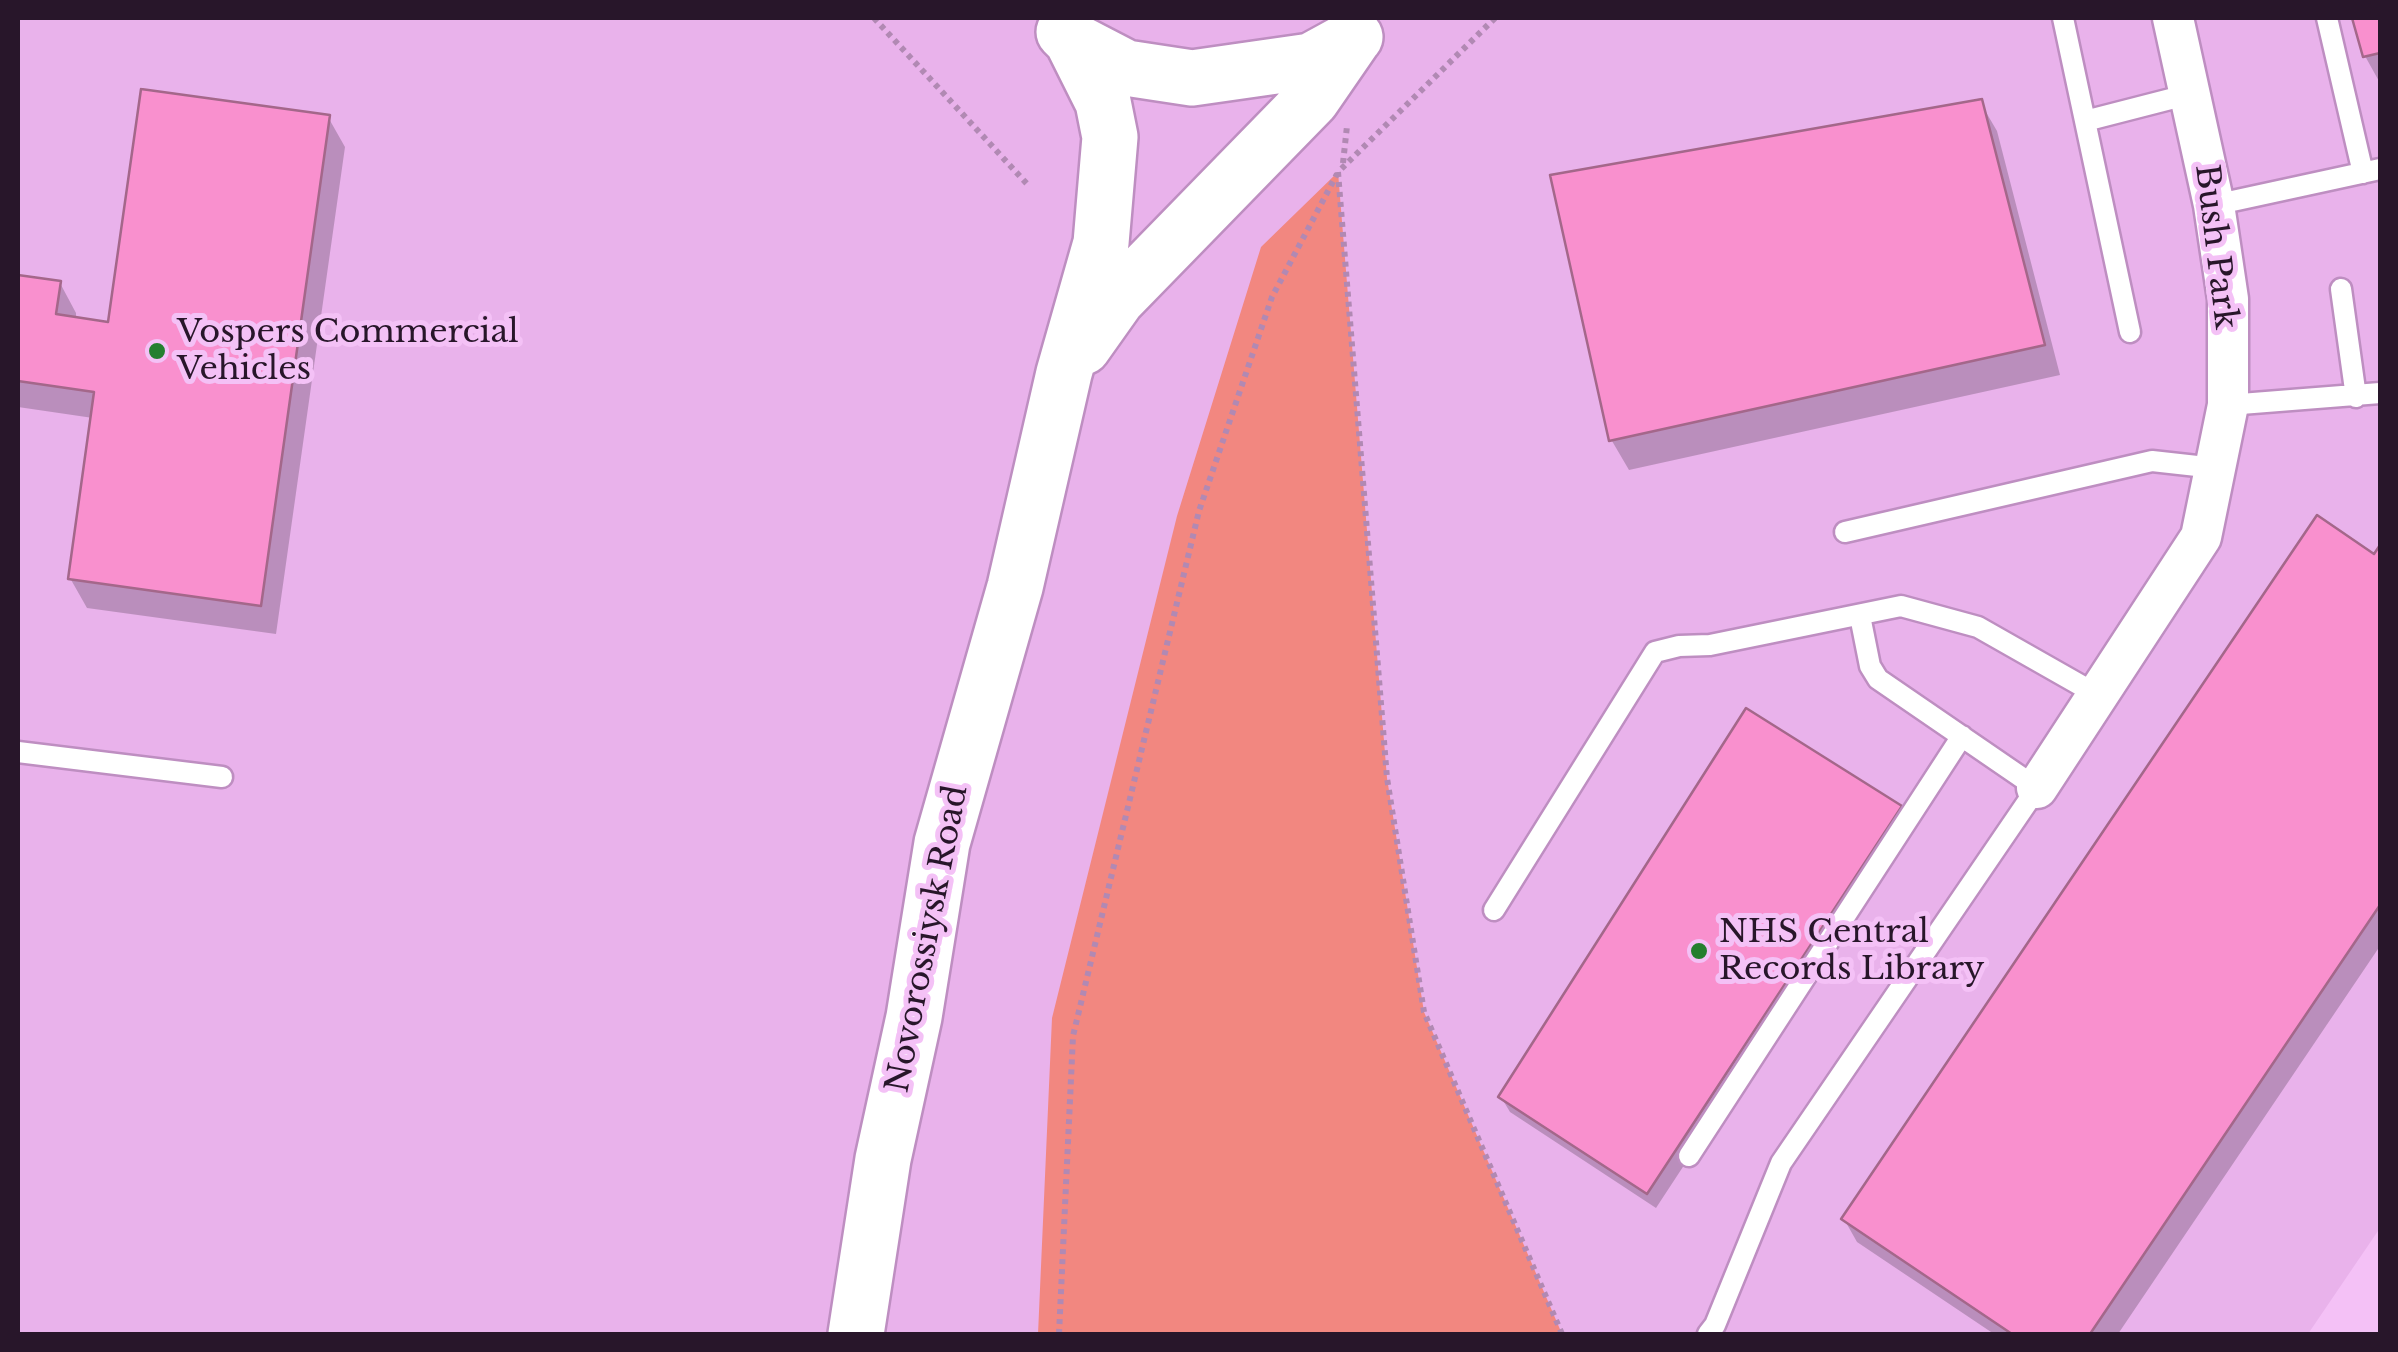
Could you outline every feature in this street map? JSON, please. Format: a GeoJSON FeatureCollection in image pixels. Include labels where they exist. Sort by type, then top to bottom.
{"type":"FeatureCollection","features":[{"type":"Feature","properties":{"kind":"main road"},"geometry":{"type":"LineString","coordinates":[[1061,29],[1126,68],[1192,78],[1311,61],[1364,28]]}},
{"type":"Feature","properties":{"kind":"main road","name":"Novorossiysk Road"},"geometry":{"type":"LineString","coordinates":[[1064,374],[1117,299],[1312,100],[1364,28]]}},
{"type":"Feature","properties":{"kind":"main road","name":"Novorossiysk Road"},"geometry":{"type":"LineString","coordinates":[[856,1334],[883,1159],[914,1017],[942,843],[1014,586],[1064,374],[1101,243],[1110,136],[1103,102],[1061,29]]}},
{"type":"Feature","properties":{"kind":"street","name":"Bush Park"},"geometry":{"type":"LineString","coordinates":[[2037,788],[2201,537],[2228,405],[2228,299],[2214,205],[2174,18]]}},
{"type":"Feature","properties":{"kind":"lane"},"geometry":{"type":"LineString","coordinates":[[2063,18],[2130,332]]}},
{"type":"Feature","properties":{"kind":"lane"},"geometry":{"type":"LineString","coordinates":[[2214,205],[2372,171],[2327,18]]}},
{"type":"Feature","properties":{"kind":"lane"},"geometry":{"type":"LineString","coordinates":[[2086,121],[2190,94]]}},
{"type":"Feature","properties":{"kind":"lane"},"geometry":{"type":"LineString","coordinates":[[2341,289],[2356,396]]}},
{"type":"Feature","properties":{"kind":"lane"},"geometry":{"type":"LineString","coordinates":[[2228,405],[2380,393]]}},
{"type":"Feature","properties":{"kind":"lane"},"geometry":{"type":"LineString","coordinates":[[1845,532],[2152,461],[2215,468]]}},
{"type":"Feature","properties":{"kind":"lane"},"geometry":{"type":"LineString","coordinates":[[1494,910],[1655,652],[1710,645],[1902,606],[1978,628],[2096,694]]}},
{"type":"Feature","properties":{"kind":"lane"},"geometry":{"type":"LineString","coordinates":[[1708,1334],[1780,1163],[2037,788],[1878,679],[1870,666],[1860,616]]}},
{"type":"Feature","properties":{"kind":"lane"},"geometry":{"type":"LineString","coordinates":[[1688,1156],[1962,736]]}},
{"type":"Feature","properties":{"kind":"lane"},"geometry":{"type":"LineString","coordinates":[[18,752],[222,777]]}},
{"type":"Feature","properties":{"kind":"path"},"geometry":{"type":"LineString","coordinates":[[874,18],[1028,185]]}},
{"type":"Feature","properties":{"kind":"path"},"geometry":{"type":"LineString","coordinates":[[1338,172],[1496,18]]}},
{"type":"Feature","properties":{"kind":"path"},"geometry":{"type":"LineString","coordinates":[[1060,1334],[1073,1036],[1119,841],[1198,511],[1272,297],[1345,159],[1348,124]]}},
{"type":"Feature","properties":{"kind":"path"},"geometry":{"type":"LineString","coordinates":[[1338,172],[1387,778],[1424,1012],[1562,1334]]}},
{"type":"Feature","properties":{"kind":"shaded area"},"geometry":{"type":"Polygon","coordinates":[[[18,18],[2380,18],[2380,1228],[2308,1334],[18,1334],[18,18]]]}},
{"type":"Feature","properties":{"kind":"shaded area"},"geometry":{"type":"Polygon","coordinates":[[[1338,172],[1387,778],[1424,1012],[1562,1334],[1038,1334],[1052,1018],[1177,516],[1261,247],[1338,172]]]}},
{"type":"Feature","properties":{"kind":"building"},"geometry":{"type":"Polygon","coordinates":[[[2352,18],[2380,18],[2380,53],[2363,57],[2352,18]]]}},
{"type":"Feature","properties":{"kind":"building","name":"Vospers Commercial Vehicles"},"geometry":{"type":"Polygon","coordinates":[[[141,89],[330,115],[261,606],[68,579],[94,392],[18,381],[18,275],[61,281],[56,314],[108,322],[141,89]]]}},
{"type":"Feature","properties":{"kind":"building"},"geometry":{"type":"Polygon","coordinates":[[[1982,99],[2045,345],[1609,441],[1550,175],[1982,99]]]}},
{"type":"Feature","properties":{"kind":"building"},"geometry":{"type":"Polygon","coordinates":[[[2317,515],[2374,554],[2380,545],[2380,905],[2090,1334],[2012,1334],[1841,1219],[2317,515]]]}},
{"type":"Feature","properties":{"kind":"building","name":"NHS Central Records Library"},"geometry":{"type":"Polygon","coordinates":[[[1746,708],[1902,806],[1647,1194],[1498,1097],[1746,708]]]}},
{"type":"Feature","properties":{"kind":"place","name":"Vospers Commercial Vehicles"},"geometry":{"type":"Point","coordinates":[157,351]}},
{"type":"Feature","properties":{"kind":"place","name":"NHS Central Records Library"},"geometry":{"type":"Point","coordinates":[1699,951]}}]}
